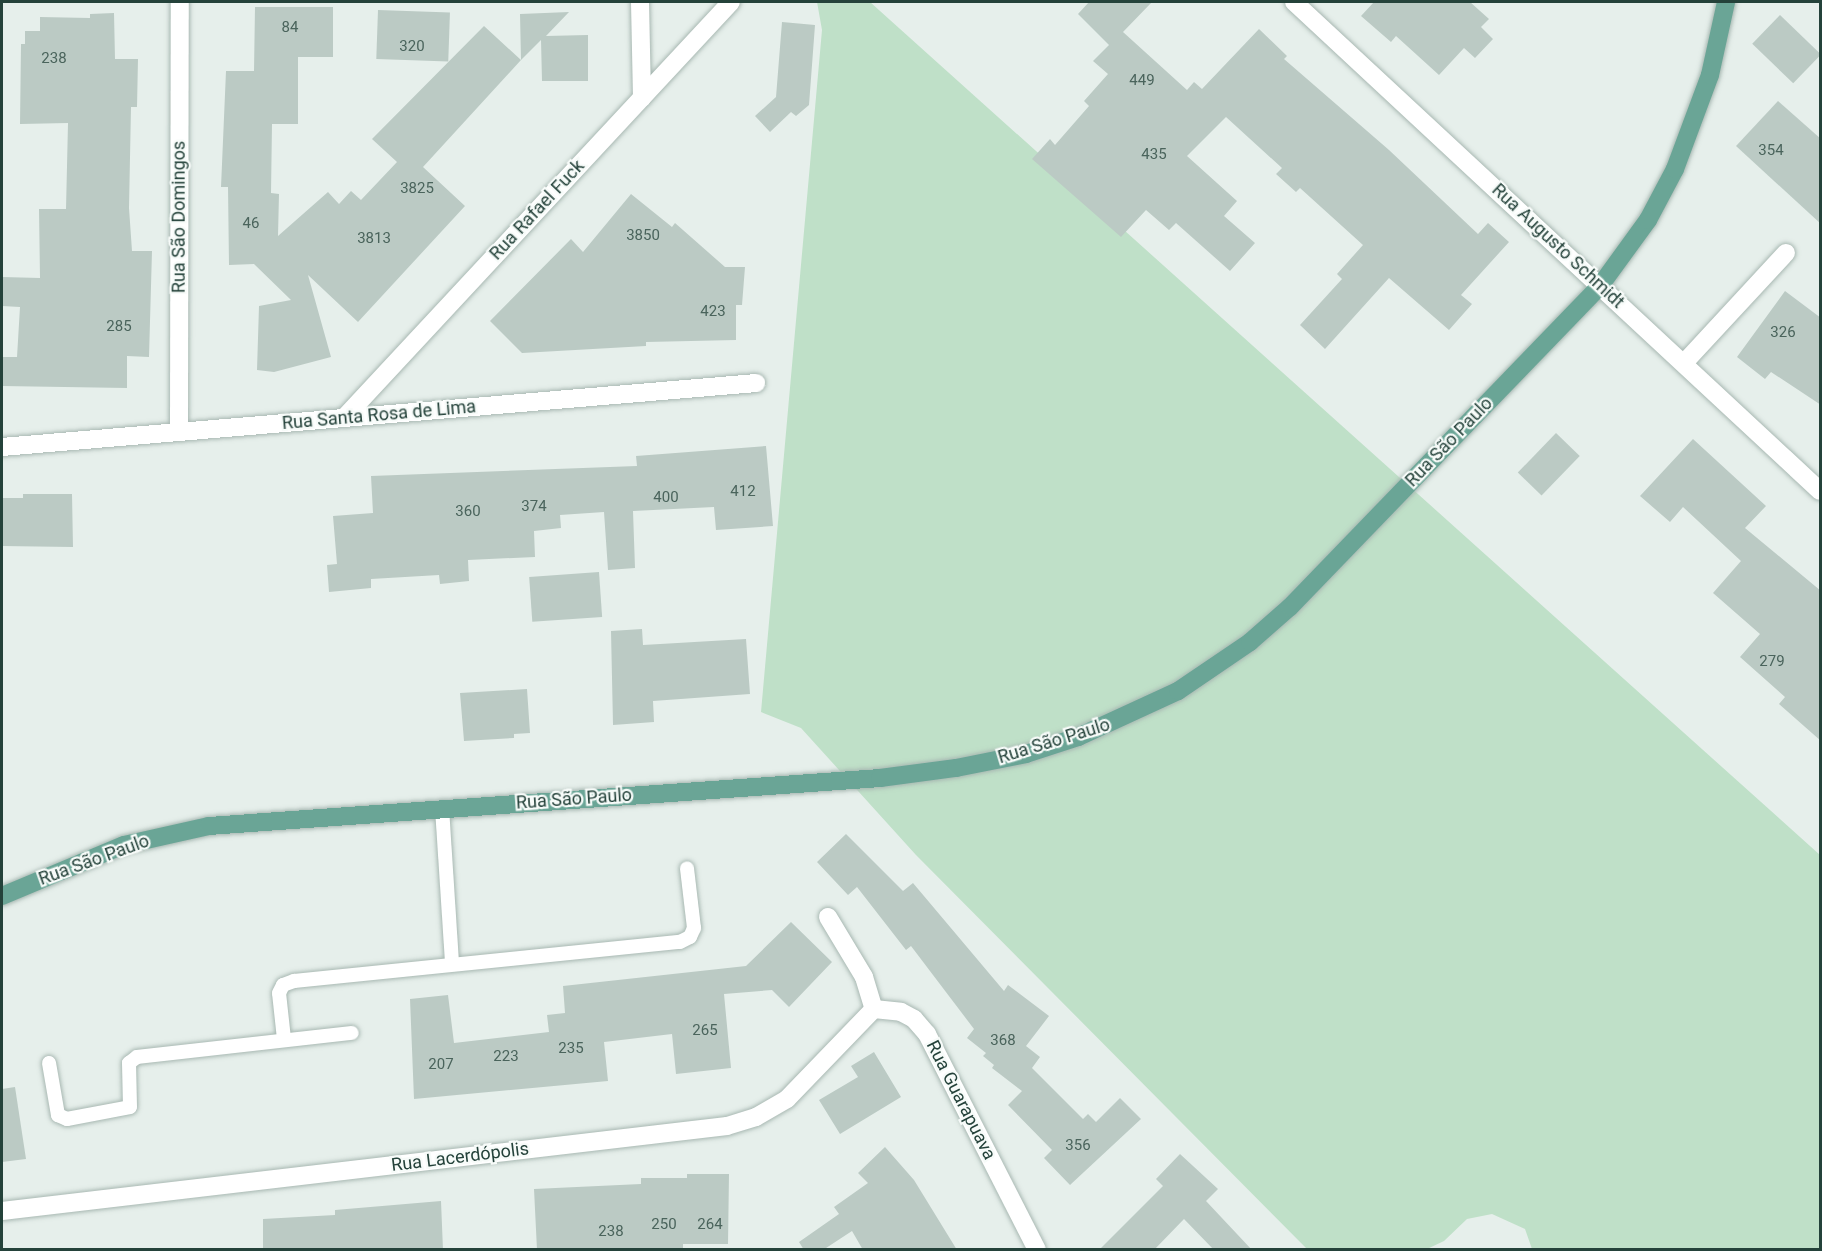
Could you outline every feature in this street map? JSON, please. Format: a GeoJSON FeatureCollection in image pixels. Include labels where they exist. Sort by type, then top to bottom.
{"type":"FeatureCollection","features":[{"type":"Feature","properties":{"kind":"main road","name":"Rua São Paulo"},"geometry":{"type":"LineString","coordinates":[[2,896],[93,856],[168,834],[265,821],[880,778],[1026,754],[1130,716],[1213,670],[1290,607],[1600,286],[1648,220],[1675,169],[1710,75],[1726,2]]}},
{"type":"Feature","properties":{"kind":"street","name":"Rua São Domingos"},"geometry":{"type":"LineString","coordinates":[[179,432],[180,2]]}},
{"type":"Feature","properties":{"kind":"street"},"geometry":{"type":"LineString","coordinates":[[640,2],[642,98]]}},
{"type":"Feature","properties":{"kind":"street","name":"Rua Rafael Fuck"},"geometry":{"type":"LineString","coordinates":[[344,418],[731,2]]}},
{"type":"Feature","properties":{"kind":"street","name":"Rua Augusto Schmidt"},"geometry":{"type":"LineString","coordinates":[[1294,2],[1821,490]]}},
{"type":"Feature","properties":{"kind":"street"},"geometry":{"type":"LineString","coordinates":[[1684,363],[1786,253]]}},
{"type":"Feature","properties":{"kind":"street","name":"Rua Santa Rosa de Lima"},"geometry":{"type":"LineString","coordinates":[[2,447],[756,384]]}},
{"type":"Feature","properties":{"kind":"street"},"geometry":{"type":"LineString","coordinates":[[828,917],[864,977],[874,1009]]}},
{"type":"Feature","properties":{"kind":"street","name":"Rua Lacerdópolis"},"geometry":{"type":"LineString","coordinates":[[2,1211],[727,1126],[756,1117],[787,1099],[874,1009]]}},
{"type":"Feature","properties":{"kind":"street","name":"Rua Guarapuava"},"geometry":{"type":"LineString","coordinates":[[874,1009],[907,1015],[927,1034],[1037,1250]]}},
{"type":"Feature","properties":{"kind":"lane"},"geometry":{"type":"LineString","coordinates":[[442,808],[452,964]]}},
{"type":"Feature","properties":{"kind":"lane"},"geometry":{"type":"LineString","coordinates":[[284,1039],[279,993],[283,985],[294,981],[680,942],[690,936],[694,928],[687,868]]}},
{"type":"Feature","properties":{"kind":"lane"},"geometry":{"type":"LineString","coordinates":[[49,1063],[58,1114],[67,1119],[130,1107],[129,1063],[137,1056],[352,1033]]}},
{"type":"Feature","properties":{"kind":"green space"},"geometry":{"type":"Polygon","coordinates":[[[817,2],[870,2],[1820,855],[1820,1249],[1532,1249],[1525,1229],[1492,1214],[1467,1219],[1444,1241],[1427,1249],[1307,1249],[916,855],[801,728],[761,712],[822,30],[817,2]]]}},
{"type":"Feature","properties":{"kind":"building"},"geometry":{"type":"Polygon","coordinates":[[[1089,2],[1152,2],[1123,32],[1187,90],[1194,82],[1202,89],[1259,29],[1287,56],[1284,59],[1389,150],[1478,234],[1488,223],[1509,242],[1461,295],[1472,304],[1449,330],[1389,278],[1325,349],[1300,325],[1342,279],[1337,274],[1363,245],[1300,188],[1296,192],[1276,174],[1282,168],[1226,117],[1187,156],[1237,201],[1224,216],[1255,243],[1230,271],[1176,223],[1169,230],[1146,210],[1121,237],[1032,159],[1050,139],[1055,145],[1089,106],[1084,101],[1108,74],[1093,61],[1109,45],[1078,14],[1089,2]]]}},
{"type":"Feature","properties":{"kind":"building"},"geometry":{"type":"Polygon","coordinates":[[[1374,2],[1470,2],[1489,19],[1481,27],[1493,39],[1475,58],[1464,48],[1439,75],[1396,36],[1391,42],[1361,16],[1374,2]]]}},
{"type":"Feature","properties":{"kind":"building"},"geometry":{"type":"Polygon","coordinates":[[[255,7],[333,7],[333,57],[298,57],[298,124],[272,124],[271,193],[279,194],[278,236],[328,192],[339,204],[351,191],[361,200],[397,162],[372,139],[484,26],[521,60],[423,167],[465,206],[358,322],[308,275],[331,357],[274,372],[257,370],[259,306],[291,300],[254,264],[229,265],[228,187],[221,187],[226,71],[254,71],[255,7]]]}},
{"type":"Feature","properties":{"kind":"building"},"geometry":{"type":"Polygon","coordinates":[[[378,10],[450,13],[448,61],[376,59],[378,10]]]}},
{"type":"Feature","properties":{"kind":"building"},"geometry":{"type":"Polygon","coordinates":[[[569,12],[546,36],[588,35],[588,81],[542,81],[541,40],[521,60],[520,14],[569,12]]]}},
{"type":"Feature","properties":{"kind":"building"},"geometry":{"type":"Polygon","coordinates":[[[114,13],[115,59],[138,59],[137,107],[131,107],[129,208],[132,251],[152,251],[149,357],[127,356],[127,388],[2,386],[2,357],[17,357],[20,307],[2,306],[2,277],[40,278],[39,209],[66,209],[68,123],[20,124],[21,44],[25,44],[25,31],[40,31],[40,17],[90,18],[90,14],[114,13]]]}},
{"type":"Feature","properties":{"kind":"building"},"geometry":{"type":"Polygon","coordinates":[[[1780,15],[1820,54],[1793,83],[1752,44],[1780,15]]]}},
{"type":"Feature","properties":{"kind":"building"},"geometry":{"type":"Polygon","coordinates":[[[782,22],[815,25],[809,105],[796,116],[791,112],[770,132],[755,116],[776,97],[782,22]]]}},
{"type":"Feature","properties":{"kind":"building"},"geometry":{"type":"Polygon","coordinates":[[[1778,101],[1821,139],[1821,224],[1736,146],[1778,101]]]}},
{"type":"Feature","properties":{"kind":"building"},"geometry":{"type":"Polygon","coordinates":[[[631,194],[672,227],[675,223],[725,267],[745,267],[742,305],[736,305],[736,340],[646,342],[646,346],[522,353],[490,321],[571,239],[583,252],[631,194]]]}},
{"type":"Feature","properties":{"kind":"building"},"geometry":{"type":"Polygon","coordinates":[[[1785,291],[1821,318],[1821,405],[1771,372],[1765,379],[1737,357],[1785,291]]]}},
{"type":"Feature","properties":{"kind":"building"},"geometry":{"type":"Polygon","coordinates":[[[1556,433],[1580,456],[1542,495],[1518,473],[1556,433]]]}},
{"type":"Feature","properties":{"kind":"building"},"geometry":{"type":"Polygon","coordinates":[[[1693,439],[1766,506],[1745,528],[1821,591],[1821,741],[1779,704],[1785,697],[1740,657],[1760,634],[1713,593],[1741,561],[1683,507],[1670,522],[1640,496],[1693,439]]]}},
{"type":"Feature","properties":{"kind":"building"},"geometry":{"type":"Polygon","coordinates":[[[766,446],[773,526],[716,530],[714,507],[633,511],[635,568],[608,570],[604,512],[560,515],[561,528],[534,531],[535,557],[468,560],[469,581],[440,584],[439,575],[371,579],[371,588],[329,592],[327,565],[337,564],[333,516],[373,513],[371,476],[637,466],[636,456],[766,446]]]}},
{"type":"Feature","properties":{"kind":"building"},"geometry":{"type":"Polygon","coordinates":[[[23,494],[72,494],[73,547],[2,546],[2,498],[23,498],[23,494]]]}},
{"type":"Feature","properties":{"kind":"building"},"geometry":{"type":"Polygon","coordinates":[[[599,572],[602,617],[532,622],[529,577],[599,572]]]}},
{"type":"Feature","properties":{"kind":"building"},"geometry":{"type":"Polygon","coordinates":[[[642,629],[643,645],[746,639],[750,694],[653,701],[654,722],[613,725],[611,631],[642,629]]]}},
{"type":"Feature","properties":{"kind":"building"},"geometry":{"type":"Polygon","coordinates":[[[527,689],[530,733],[514,734],[514,738],[464,741],[460,693],[527,689]]]}},
{"type":"Feature","properties":{"kind":"building"},"geometry":{"type":"Polygon","coordinates":[[[846,834],[903,891],[913,883],[1004,991],[1008,985],[1049,1016],[1026,1046],[1040,1057],[1032,1068],[1083,1119],[1088,1114],[1096,1122],[1120,1098],[1141,1119],[1070,1185],[1044,1158],[1052,1150],[1008,1105],[1022,1091],[992,1068],[994,1065],[983,1056],[986,1053],[967,1038],[974,1029],[911,946],[906,950],[857,887],[848,895],[817,862],[846,834]]]}},
{"type":"Feature","properties":{"kind":"building"},"geometry":{"type":"Polygon","coordinates":[[[791,922],[832,962],[789,1007],[772,990],[724,994],[731,1068],[676,1074],[672,1034],[604,1042],[608,1081],[414,1099],[410,999],[448,995],[454,1043],[549,1032],[547,1015],[565,1013],[563,986],[746,966],[791,922]]]}},
{"type":"Feature","properties":{"kind":"building"},"geometry":{"type":"Polygon","coordinates":[[[874,1052],[901,1097],[840,1134],[819,1100],[858,1077],[851,1066],[874,1052]]]}},
{"type":"Feature","properties":{"kind":"building"},"geometry":{"type":"Polygon","coordinates":[[[15,1087],[26,1159],[2,1162],[2,1089],[15,1087]]]}},
{"type":"Feature","properties":{"kind":"building"},"geometry":{"type":"Polygon","coordinates":[[[885,1147],[914,1180],[957,1250],[863,1250],[852,1231],[823,1250],[804,1250],[799,1242],[839,1214],[834,1207],[868,1183],[858,1173],[885,1147]]]}},
{"type":"Feature","properties":{"kind":"building"},"geometry":{"type":"Polygon","coordinates":[[[1180,1154],[1218,1189],[1206,1201],[1252,1250],[1214,1250],[1184,1219],[1154,1250],[1099,1250],[1163,1186],[1156,1179],[1180,1154]]]}},
{"type":"Feature","properties":{"kind":"building"},"geometry":{"type":"Polygon","coordinates":[[[687,1174],[729,1174],[728,1244],[683,1244],[683,1250],[537,1250],[534,1189],[641,1184],[641,1178],[687,1178],[687,1174]]]}},
{"type":"Feature","properties":{"kind":"building"},"geometry":{"type":"Polygon","coordinates":[[[441,1201],[443,1250],[263,1250],[263,1219],[335,1215],[335,1210],[441,1201]]]}}]}
